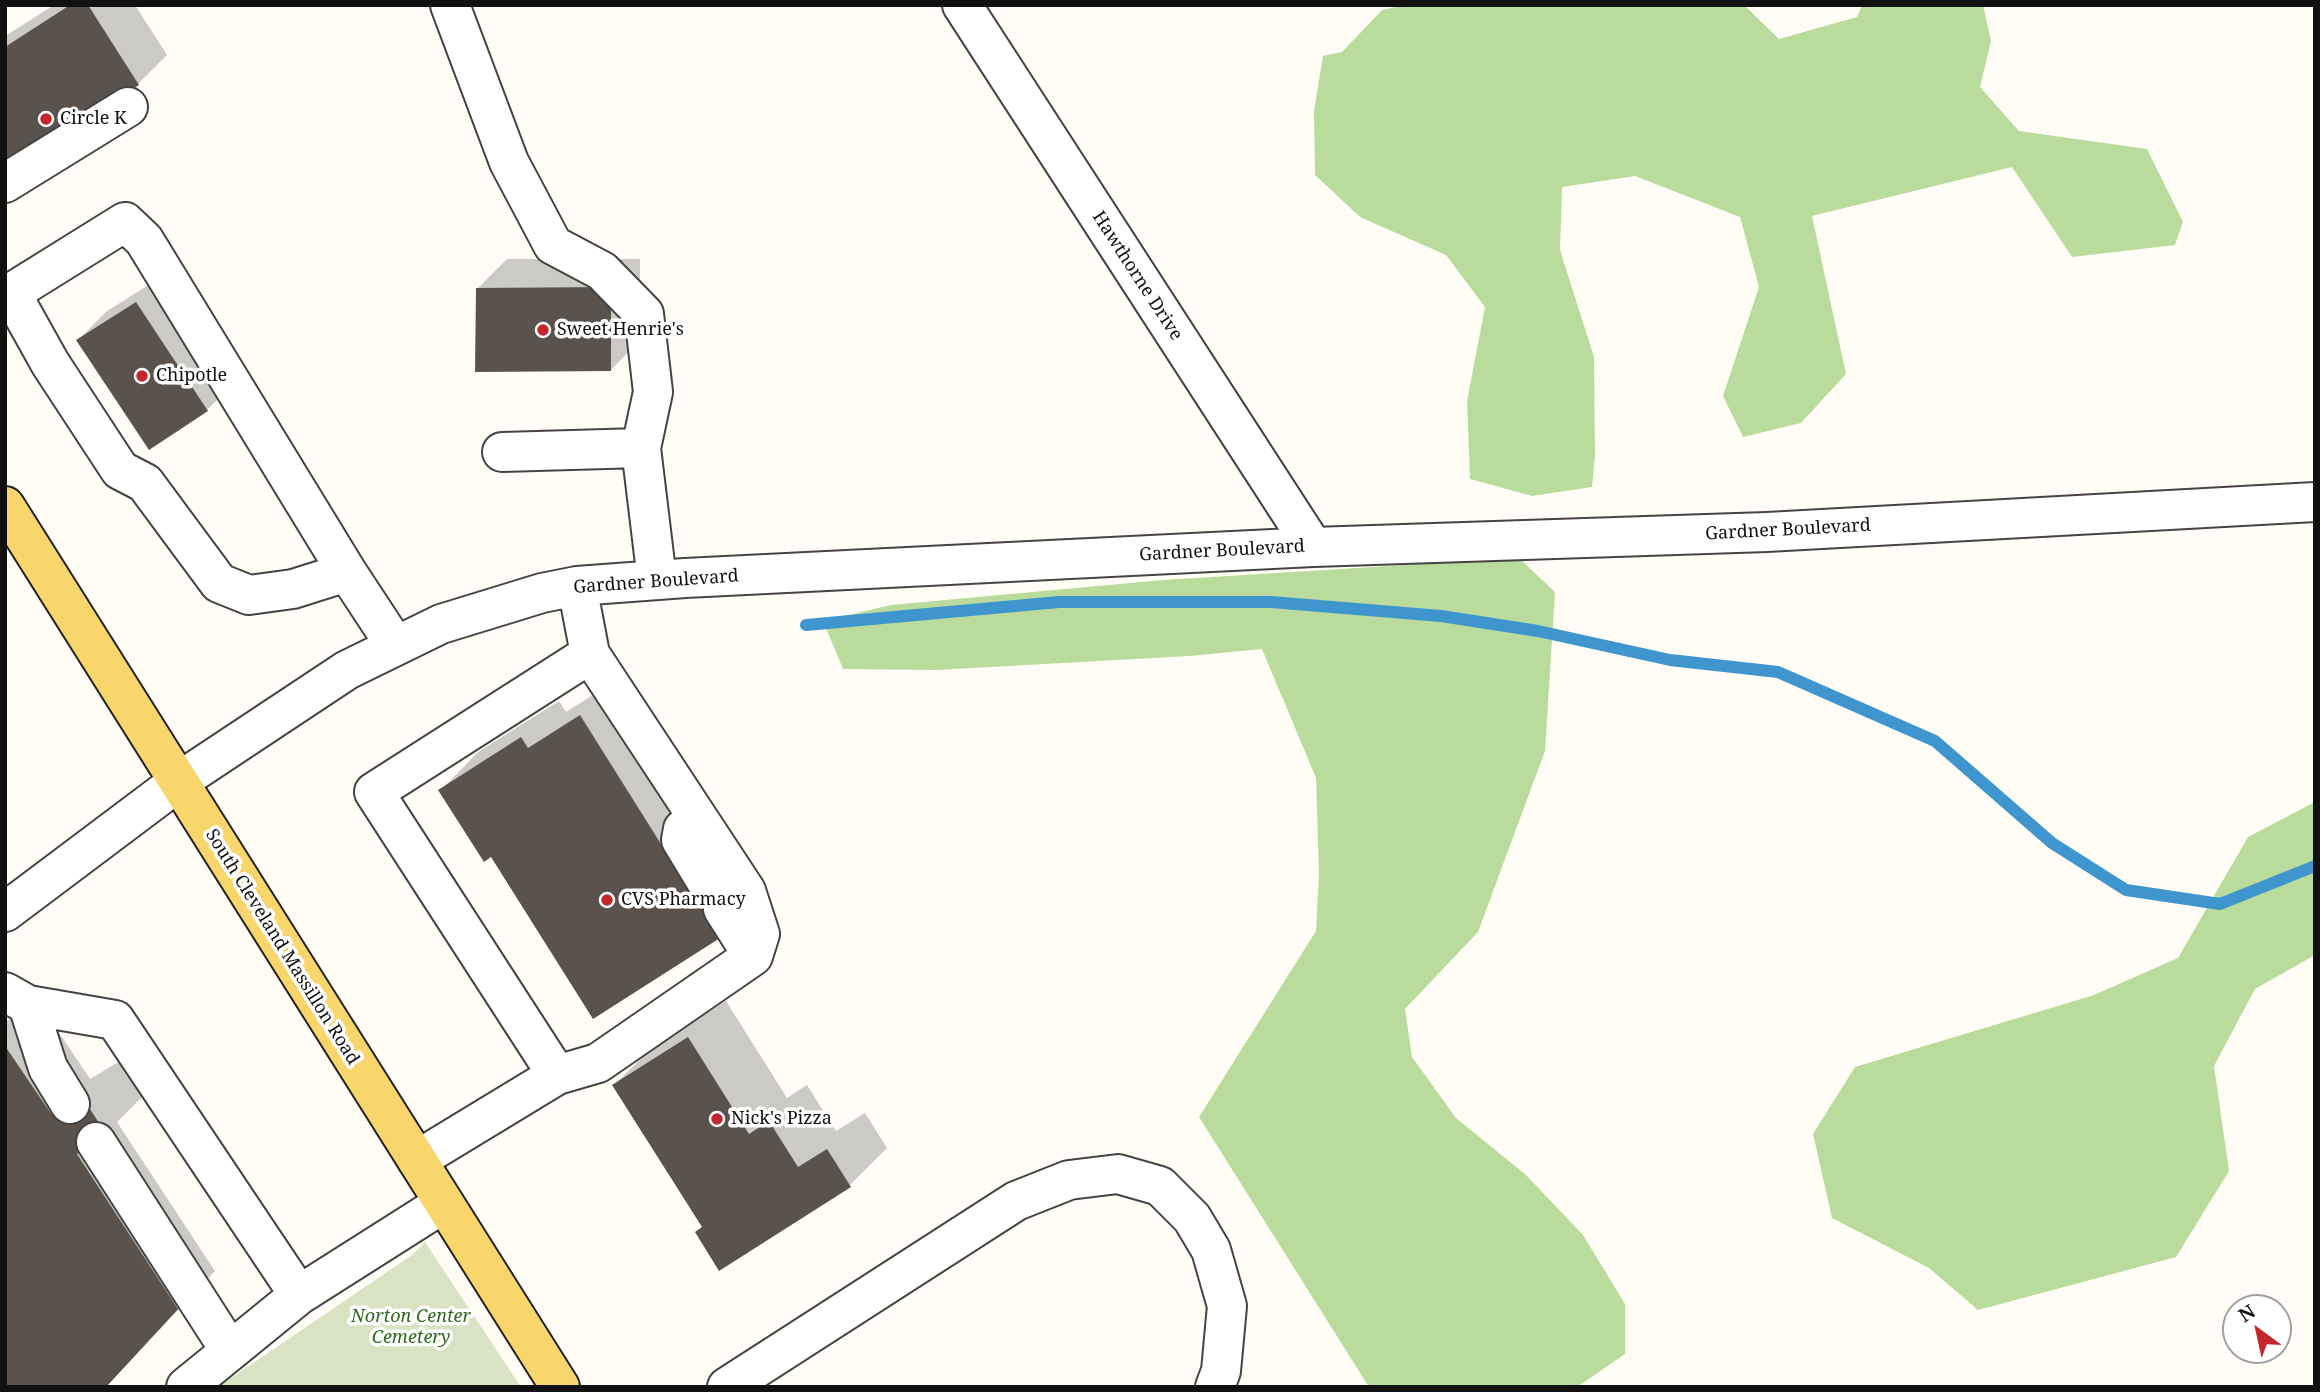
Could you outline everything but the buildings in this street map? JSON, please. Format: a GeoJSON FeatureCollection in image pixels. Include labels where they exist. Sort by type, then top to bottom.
{"type":"FeatureCollection","features":[{"type":"Feature","properties":{"kind":"main road","name":"South Cleveland Massillon Road"},"geometry":{"type":"LineString","coordinates":[[5,506],[560,1387]]}},
{"type":"Feature","properties":{"kind":"street"},"geometry":{"type":"LineString","coordinates":[[450,5],[509,162],[553,245],[602,271],[644,314],[653,392],[641,448],[657,580]]}},
{"type":"Feature","properties":{"kind":"street","name":"Hawthorne Drive"},"geometry":{"type":"LineString","coordinates":[[977,11],[1313,547]]}},
{"type":"Feature","properties":{"kind":"street"},"geometry":{"type":"LineString","coordinates":[[5,183],[128,107]]}},
{"type":"Feature","properties":{"kind":"street"},"geometry":{"type":"LineString","coordinates":[[347,572],[293,589],[248,595],[219,583],[145,483],[120,470],[8,300],[125,222],[144,240],[347,572],[395,645]]}},
{"type":"Feature","properties":{"kind":"street"},"geometry":{"type":"LineString","coordinates":[[502,452],[641,448]]}},
{"type":"Feature","properties":{"kind":"street","name":"Gardner Boulevard"},"geometry":{"type":"LineString","coordinates":[[5,912],[178,782],[312,691],[395,645],[483,609],[577,586],[1313,547],[1767,532],[2315,502]]}},
{"type":"Feature","properties":{"kind":"street"},"geometry":{"type":"LineString","coordinates":[[417,1160],[557,1075],[598,1063],[753,956],[760,934],[756,914],[746,891],[590,654],[577,586]]}},
{"type":"Feature","properties":{"kind":"street"},"geometry":{"type":"LineString","coordinates":[[557,1075],[374,792],[590,654]]}},
{"type":"Feature","properties":{"kind":"street"},"geometry":{"type":"LineString","coordinates":[[687,804],[681,840],[753,956]]}},
{"type":"Feature","properties":{"kind":"street"},"geometry":{"type":"LineString","coordinates":[[17,998],[48,1068],[70,1104]]}},
{"type":"Feature","properties":{"kind":"street"},"geometry":{"type":"LineString","coordinates":[[17,998],[115,1020],[299,1295]]}},
{"type":"Feature","properties":{"kind":"street"},"geometry":{"type":"LineString","coordinates":[[96,1142],[229,1349]]}},
{"type":"Feature","properties":{"kind":"street"},"geometry":{"type":"LineString","coordinates":[[727,1387],[1016,1200],[1069,1180],[1118,1174],[1160,1186],[1192,1218],[1211,1250],[1227,1306],[1221,1371],[1215,1387]]}},
{"type":"Feature","properties":{"kind":"street"},"geometry":{"type":"LineString","coordinates":[[186,1387],[229,1349],[299,1295],[444,1203]]}},
{"type":"Feature","properties":{"kind":"green space"},"geometry":{"type":"Polygon","coordinates":[[[1406,5],[1744,5],[1779,39],[1857,17],[1862,5],[1983,5],[1991,41],[1980,87],[2019,131],[2147,149],[2183,222],[2175,245],[2072,257],[2012,167],[1812,216],[1846,374],[1801,423],[1743,437],[1723,396],[1759,287],[1740,217],[1635,176],[1562,187],[1560,250],[1594,357],[1595,455],[1592,487],[1532,496],[1470,479],[1467,401],[1485,307],[1446,255],[1360,217],[1315,175],[1314,111],[1323,56],[1342,52],[1382,10],[1406,5]]]}},
{"type":"Feature","properties":{"kind":"green space"},"geometry":{"type":"Polygon","coordinates":[[[1519,558],[1555,592],[1545,751],[1478,932],[1405,1009],[1412,1057],[1456,1118],[1526,1175],[1583,1235],[1625,1304],[1625,1354],[1577,1387],[1369,1387],[1199,1117],[1316,931],[1319,874],[1316,778],[1262,649],[1189,656],[936,670],[843,669],[823,621],[891,605],[1163,580],[1519,558]]]}},
{"type":"Feature","properties":{"kind":"green space"},"geometry":{"type":"Polygon","coordinates":[[[2315,802],[2315,955],[2255,989],[2214,1066],[2229,1171],[2176,1257],[1978,1310],[1929,1268],[1832,1218],[1813,1134],[1855,1067],[2094,995],[2178,958],[2248,837],[2315,802]]]}},
{"type":"Feature","properties":{"kind":"green space","name":"Norton Center Cemetery"},"geometry":{"type":"Polygon","coordinates":[[[425,1242],[521,1387],[218,1387],[412,1255],[425,1242]]]}},
{"type":"Feature","properties":{"kind":"waterway"},"geometry":{"type":"LineString","coordinates":[[806,625],[1059,602],[1271,602],[1441,616],[1538,631],[1670,660],[1778,672],[1935,741],[2052,843],[2126,890],[2220,904],[2315,866]]}},
{"type":"Feature","properties":{"kind":"place","name":"Circle K"},"geometry":{"type":"Point","coordinates":[46,119]}},
{"type":"Feature","properties":{"kind":"place","name":"Sweet Henrie's"},"geometry":{"type":"Point","coordinates":[543,330]}},
{"type":"Feature","properties":{"kind":"place","name":"Chipotle"},"geometry":{"type":"Point","coordinates":[142,376]}},
{"type":"Feature","properties":{"kind":"place","name":"CVS Pharmacy"},"geometry":{"type":"Point","coordinates":[607,900]}},
{"type":"Feature","properties":{"kind":"place","name":"Nick's Pizza"},"geometry":{"type":"Point","coordinates":[717,1119]}}]}
